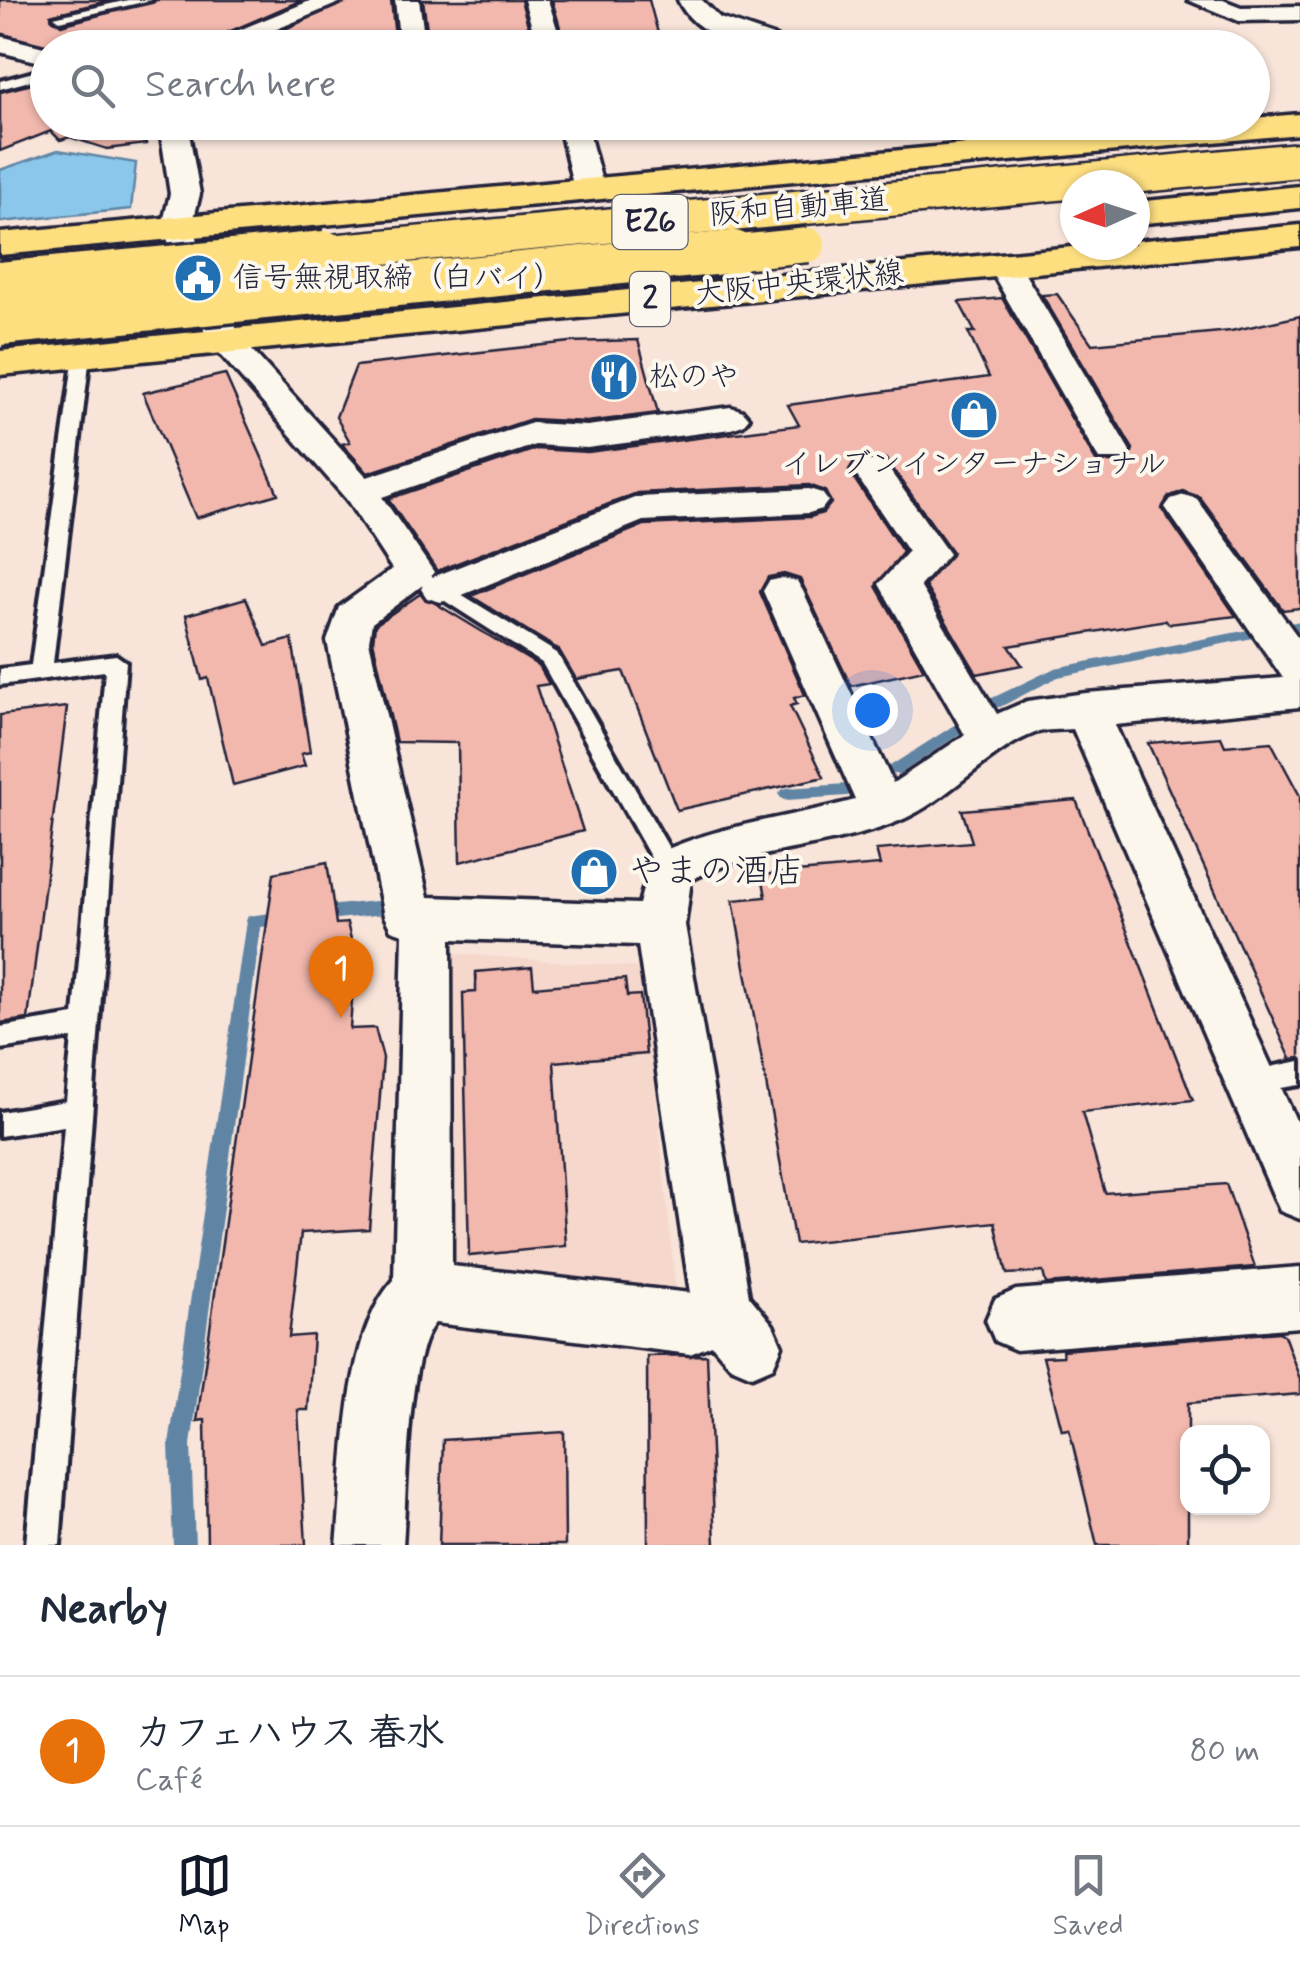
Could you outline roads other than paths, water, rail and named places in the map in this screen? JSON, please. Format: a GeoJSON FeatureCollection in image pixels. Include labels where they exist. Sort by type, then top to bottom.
{"type":"FeatureCollection","features":[{"type":"Feature","properties":{"kind":"main road"},"geometry":{"type":"LineString","coordinates":[[1270,127],[1300,124]]}},
{"type":"Feature","properties":{"kind":"main road"},"geometry":{"type":"LineString","coordinates":[[0,244],[1122,140]]}},
{"type":"Feature","properties":{"kind":"main road","name":"阪和自動車道"},"geometry":{"type":"LineString","coordinates":[[0,283],[1300,160]]}},
{"type":"Feature","properties":{"kind":"main road"},"geometry":{"type":"LineString","coordinates":[[1150,212],[1300,197]]}},
{"type":"Feature","properties":{"kind":"main road","name":"大阪中央環状線"},"geometry":{"type":"LineString","coordinates":[[0,363],[1300,236]]}},
{"type":"Feature","properties":{"kind":"main road","name":"阪和自動車道"},"geometry":{"type":"LineString","coordinates":[[0,324],[840,242]]}},
{"type":"Feature","properties":{"kind":"street"},"geometry":{"type":"LineString","coordinates":[[255,30],[334,0]]}},
{"type":"Feature","properties":{"kind":"street"},"geometry":{"type":"LineString","coordinates":[[407,0],[411,30]]}},
{"type":"Feature","properties":{"kind":"street"},"geometry":{"type":"LineString","coordinates":[[536,0],[545,30]]}},
{"type":"Feature","properties":{"kind":"street"},"geometry":{"type":"LineString","coordinates":[[690,0],[693,10],[729,30]]}},
{"type":"Feature","properties":{"kind":"street"},"geometry":{"type":"LineString","coordinates":[[1200,0],[1239,14],[1300,13]]}},
{"type":"Feature","properties":{"kind":"street"},"geometry":{"type":"LineString","coordinates":[[0,44],[30,52]]}},
{"type":"Feature","properties":{"kind":"street"},"geometry":{"type":"LineString","coordinates":[[176,140],[184,194],[177,226],[225,340],[360,492],[428,580]]}},
{"type":"Feature","properties":{"kind":"street"},"geometry":{"type":"LineString","coordinates":[[577,140],[589,188]]}},
{"type":"Feature","properties":{"kind":"street"},"geometry":{"type":"LineString","coordinates":[[1003,264],[1112,451]]}},
{"type":"Feature","properties":{"kind":"street"},"geometry":{"type":"LineString","coordinates":[[360,492],[532,434],[586,437],[731,418]]}},
{"type":"Feature","properties":{"kind":"street"},"geometry":{"type":"LineString","coordinates":[[870,469],[929,554],[899,584],[989,736]]}},
{"type":"Feature","properties":{"kind":"street"},"geometry":{"type":"LineString","coordinates":[[660,924],[408,916],[348,641],[353,617],[428,580],[638,509],[809,502]]}},
{"type":"Feature","properties":{"kind":"street"},"geometry":{"type":"LineString","coordinates":[[1184,506],[1300,671]]}},
{"type":"Feature","properties":{"kind":"street"},"geometry":{"type":"LineString","coordinates":[[783,592],[882,810]]}},
{"type":"Feature","properties":{"kind":"street"},"geometry":{"type":"LineString","coordinates":[[423,1292],[736,1328],[660,924],[668,869],[702,850],[882,810],[945,776],[989,736],[1027,716],[1300,692]]}},
{"type":"Feature","properties":{"kind":"street"},"geometry":{"type":"LineString","coordinates":[[1086,709],[1300,1192]]}},
{"type":"Feature","properties":{"kind":"street"},"geometry":{"type":"LineString","coordinates":[[370,1545],[386,1368],[402,1316],[423,1292],[424,943],[434,918]]}},
{"type":"Feature","properties":{"kind":"street"},"geometry":{"type":"LineString","coordinates":[[1016,1320],[1300,1297]]}},
{"type":"Feature","properties":{"kind":"lane"},"geometry":{"type":"LineString","coordinates":[[60,17],[146,0]]}},
{"type":"Feature","properties":{"kind":"lane"},"geometry":{"type":"LineString","coordinates":[[0,85],[30,77]]}},
{"type":"Feature","properties":{"kind":"lane"},"geometry":{"type":"LineString","coordinates":[[41,672],[82,355]]}},
{"type":"Feature","properties":{"kind":"lane"},"geometry":{"type":"LineString","coordinates":[[428,580],[550,658],[668,869]]}},
{"type":"Feature","properties":{"kind":"lane"},"geometry":{"type":"LineString","coordinates":[[0,677],[116,662],[43,1545]]}},
{"type":"Feature","properties":{"kind":"lane"},"geometry":{"type":"LineString","coordinates":[[0,1038],[86,1024]]}},
{"type":"Feature","properties":{"kind":"lane"},"geometry":{"type":"LineString","coordinates":[[1250,1080],[1300,1074]]}},
{"type":"Feature","properties":{"kind":"lane"},"geometry":{"type":"LineString","coordinates":[[0,1124],[79,1111]]}},
{"type":"Feature","properties":{"kind":"water"},"geometry":{"type":"Polygon","coordinates":[[[58,150],[136,163],[131,209],[0,222],[0,170],[58,150]]]}},
{"type":"Feature","properties":{"kind":"waterway"},"geometry":{"type":"LineString","coordinates":[[1290,627],[1300,626]]}},
{"type":"Feature","properties":{"kind":"waterway"},"geometry":{"type":"LineString","coordinates":[[995,703],[1055,673],[1258,633]]}},
{"type":"Feature","properties":{"kind":"waterway"},"geometry":{"type":"LineString","coordinates":[[895,770],[956,729]]}},
{"type":"Feature","properties":{"kind":"waterway"},"geometry":{"type":"LineString","coordinates":[[786,794],[847,790]]}},
{"type":"Feature","properties":{"kind":"waterway"},"geometry":{"type":"LineString","coordinates":[[318,914],[385,907]]}},
{"type":"Feature","properties":{"kind":"waterway"},"geometry":{"type":"LineString","coordinates":[[184,1545],[180,1445],[254,921],[285,918]]}},
{"type":"Feature","properties":{"kind":"place","name":"信号無視取締（白バイ）"},"geometry":{"type":"Point","coordinates":[198,278]}},
{"type":"Feature","properties":{"kind":"place","name":"松のや"},"geometry":{"type":"Point","coordinates":[614,377]}},
{"type":"Feature","properties":{"kind":"place","name":"イレブンインターナショナル"},"geometry":{"type":"Point","coordinates":[974,415]}},
{"type":"Feature","properties":{"kind":"place","name":"やまの酒店"},"geometry":{"type":"Point","coordinates":[594,872]}},
{"type":"Feature","properties":{"kind":"place","name":"カフェハウス 春水"},"geometry":{"type":"Point","coordinates":[341,1018]}}]}
